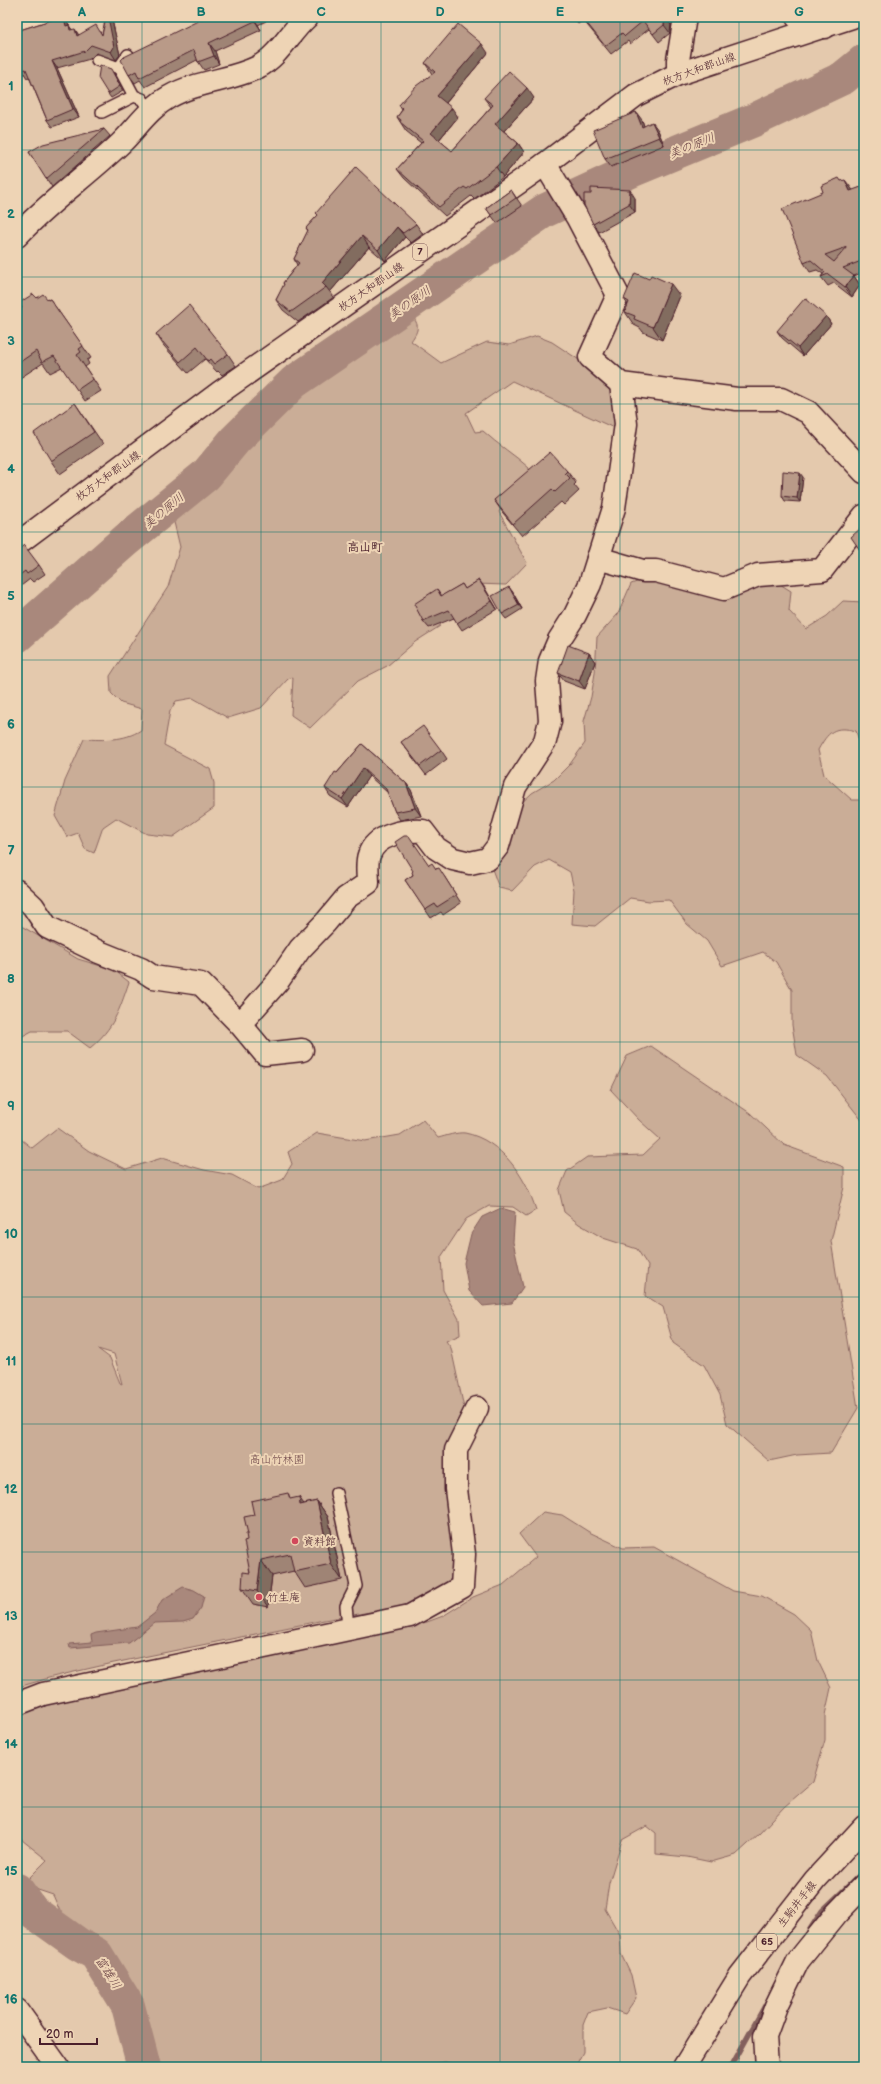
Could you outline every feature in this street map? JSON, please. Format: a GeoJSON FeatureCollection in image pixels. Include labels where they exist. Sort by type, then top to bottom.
{"type":"FeatureCollection","features":[{"type":"Feature","properties":{"kind":"street"},"geometry":{"type":"LineString","coordinates":[[17,23],[43,17]]}},
{"type":"Feature","properties":{"kind":"street"},"geometry":{"type":"LineString","coordinates":[[17,236],[36,216],[68,191],[131,134],[142,103],[170,96],[202,83],[258,67],[270,60],[307,17]]}},
{"type":"Feature","properties":{"kind":"street"},"geometry":{"type":"LineString","coordinates":[[678,74],[678,60],[685,17]]}},
{"type":"Feature","properties":{"kind":"street"},"geometry":{"type":"LineString","coordinates":[[797,17],[825,27]]}},
{"type":"Feature","properties":{"kind":"street","name":"枚方大和郡山線"},"geometry":{"type":"LineString","coordinates":[[17,544],[219,394],[545,164],[636,95],[678,74],[852,17]]}},
{"type":"Feature","properties":{"kind":"street"},"geometry":{"type":"LineString","coordinates":[[545,164],[578,217],[618,295],[590,357],[621,384],[737,399],[781,399],[808,412],[864,472]]}},
{"type":"Feature","properties":{"kind":"street"},"geometry":{"type":"LineString","coordinates":[[240,1024],[278,981],[300,949],[326,922],[346,898],[368,883],[369,854],[380,840],[406,830],[423,831],[436,848],[453,859],[470,863],[488,859],[498,846],[515,787],[545,741],[550,721],[548,682],[550,661],[559,640],[575,615],[590,584],[614,508],[626,424],[621,384]]}},
{"type":"Feature","properties":{"kind":"street"},"geometry":{"type":"LineString","coordinates":[[598,558],[643,571],[656,571],[724,588],[758,575],[822,570],[864,516]]}},
{"type":"Feature","properties":{"kind":"street"},"geometry":{"type":"LineString","coordinates":[[17,891],[33,906],[47,927],[99,952],[141,969],[153,977],[201,984],[240,1024],[265,1054],[302,1050]]}},
{"type":"Feature","properties":{"kind":"street"},"geometry":{"type":"LineString","coordinates":[[17,1704],[50,1692],[348,1627],[410,1616],[462,1587],[464,1554],[456,1489],[456,1450],[477,1408]]}},
{"type":"Feature","properties":{"kind":"street","name":"生駒井手線"},"geometry":{"type":"LineString","coordinates":[[684,2067],[740,1976],[815,1880],[864,1827]]}},
{"type":"Feature","properties":{"kind":"street"},"geometry":{"type":"LineString","coordinates":[[767,2067],[765,2036],[776,2006],[798,1960],[836,1914],[864,1885]]}},
{"type":"Feature","properties":{"kind":"street"},"geometry":{"type":"LineString","coordinates":[[17,2010],[58,2067]]}},
{"type":"Feature","properties":{"kind":"lane"},"geometry":{"type":"LineString","coordinates":[[119,68],[128,55]]}},
{"type":"Feature","properties":{"kind":"lane"},"geometry":{"type":"LineString","coordinates":[[98,60],[119,68],[142,103],[102,112]]}},
{"type":"Feature","properties":{"kind":"lane"},"geometry":{"type":"LineString","coordinates":[[336,1493],[356,1586],[346,1606],[348,1627]]}},
{"type":"Feature","properties":{"kind":"green space"},"geometry":{"type":"Polygon","coordinates":[[[409,310],[417,325],[416,332],[411,341],[441,363],[487,342],[509,345],[537,336],[552,342],[605,377],[613,389],[616,429],[512,381],[466,413],[475,432],[483,431],[529,468],[527,481],[507,494],[499,512],[527,563],[506,585],[475,584],[445,607],[440,626],[415,642],[387,666],[358,681],[310,728],[291,715],[293,677],[288,679],[261,708],[228,718],[193,698],[176,701],[170,711],[164,745],[210,769],[214,783],[214,808],[173,837],[147,834],[116,818],[103,827],[94,853],[85,849],[78,833],[67,837],[55,816],[65,781],[84,739],[121,738],[141,730],[142,709],[121,703],[111,693],[110,676],[168,587],[180,547],[172,514],[202,487],[273,410],[314,374],[409,310]]]}},
{"type":"Feature","properties":{"kind":"green space"},"geometry":{"type":"Polygon","coordinates":[[[652,577],[778,583],[791,591],[789,611],[806,629],[827,616],[843,601],[864,602],[864,749],[862,751],[856,731],[842,729],[829,734],[818,750],[824,775],[852,800],[864,800],[864,1123],[827,1076],[797,1055],[792,1025],[792,990],[776,962],[763,952],[722,966],[707,941],[687,924],[669,900],[649,901],[630,898],[595,926],[572,924],[574,890],[570,872],[549,860],[535,867],[512,891],[499,888],[492,869],[517,807],[532,793],[554,780],[570,764],[585,743],[584,721],[591,697],[595,673],[597,637],[618,614],[631,584],[652,577]]]}},
{"type":"Feature","properties":{"kind":"green space"},"geometry":{"type":"Polygon","coordinates":[[[17,926],[23,927],[78,959],[114,970],[129,982],[115,1018],[105,1033],[90,1048],[67,1031],[32,1031],[17,1039],[17,926]]]}},
{"type":"Feature","properties":{"kind":"green space"},"geometry":{"type":"Polygon","coordinates":[[[651,1046],[750,1113],[784,1145],[844,1167],[844,1187],[831,1241],[858,1408],[831,1453],[797,1455],[769,1461],[727,1424],[720,1395],[704,1365],[673,1343],[663,1307],[645,1296],[648,1266],[637,1249],[603,1238],[579,1224],[564,1212],[559,1190],[567,1171],[587,1157],[643,1155],[660,1139],[639,1120],[611,1090],[627,1056],[651,1046]]]}},
{"type":"Feature","properties":{"kind":"green space","name":"高山竹林園"},"geometry":{"type":"Polygon","coordinates":[[[423,1120],[438,1138],[465,1133],[490,1143],[501,1152],[519,1173],[532,1198],[536,1210],[526,1216],[513,1207],[489,1206],[466,1219],[441,1257],[443,1290],[459,1319],[460,1335],[446,1341],[451,1348],[464,1408],[446,1459],[459,1569],[455,1582],[440,1586],[433,1597],[422,1603],[324,1620],[109,1664],[52,1677],[22,1686],[17,1689],[17,1136],[32,1148],[57,1128],[89,1151],[126,1169],[162,1158],[204,1170],[232,1175],[258,1189],[282,1180],[292,1164],[288,1152],[317,1133],[365,1141],[400,1135],[423,1120]],[[98,1349],[110,1358],[120,1383],[122,1384],[114,1354],[98,1349]]]}},
{"type":"Feature","properties":{"kind":"green space"},"geometry":{"type":"Polygon","coordinates":[[[543,1512],[562,1515],[589,1532],[623,1548],[654,1547],[733,1591],[762,1596],[794,1614],[811,1630],[818,1661],[831,1688],[825,1715],[825,1740],[813,1782],[784,1807],[759,1834],[736,1855],[711,1862],[687,1857],[656,1854],[656,1833],[647,1826],[622,1840],[609,1883],[605,1909],[620,1935],[621,1954],[631,1975],[636,1998],[625,2014],[607,2008],[588,2012],[583,2025],[583,2052],[575,2067],[467,2067],[445,2062],[413,2067],[153,2067],[144,2028],[123,1970],[98,1936],[65,1923],[53,1895],[38,1890],[27,1880],[47,1860],[17,1836],[17,1718],[57,1701],[80,1695],[254,1661],[427,1622],[443,1616],[473,1597],[503,1585],[536,1557],[519,1534],[543,1512]]]}},
{"type":"Feature","properties":{"kind":"shaded area"},"geometry":{"type":"Polygon","coordinates":[[[501,1208],[515,1212],[513,1242],[523,1287],[512,1303],[483,1306],[469,1291],[464,1263],[471,1234],[482,1217],[501,1208]]]}},
{"type":"Feature","properties":{"kind":"shaded area"},"geometry":{"type":"Polygon","coordinates":[[[183,1587],[194,1590],[204,1596],[201,1608],[193,1619],[183,1622],[154,1623],[129,1643],[70,1648],[69,1644],[92,1642],[91,1635],[96,1633],[137,1627],[155,1613],[162,1600],[183,1587]]]}},
{"type":"Feature","properties":{"kind":"building"},"geometry":{"type":"Polygon","coordinates":[[[106,17],[108,17],[114,47],[111,52],[91,45],[85,51],[52,61],[73,109],[47,120],[26,69],[22,70],[17,55],[17,31],[57,18],[58,20],[64,18],[66,26],[69,25],[70,30],[75,29],[77,36],[96,25],[102,35],[106,17]]]}},
{"type":"Feature","properties":{"kind":"building"},"geometry":{"type":"Polygon","coordinates":[[[203,17],[253,17],[255,21],[209,43],[214,56],[198,62],[194,50],[139,78],[136,71],[129,75],[121,60],[124,57],[204,18],[203,17]]]}},
{"type":"Feature","properties":{"kind":"building"},"geometry":{"type":"Polygon","coordinates":[[[582,17],[665,17],[664,25],[653,34],[643,21],[625,36],[622,33],[605,46],[582,17]]]}},
{"type":"Feature","properties":{"kind":"building"},"geometry":{"type":"Polygon","coordinates":[[[458,24],[482,44],[437,96],[452,108],[431,133],[452,151],[493,105],[484,98],[509,71],[527,88],[495,124],[518,143],[496,167],[467,189],[464,187],[439,207],[397,169],[423,141],[400,122],[401,120],[397,117],[403,109],[399,105],[416,86],[435,72],[425,63],[458,24]]]}},
{"type":"Feature","properties":{"kind":"building"},"geometry":{"type":"Polygon","coordinates":[[[100,65],[111,69],[120,86],[108,94],[98,78],[100,65]]]}},
{"type":"Feature","properties":{"kind":"building"},"geometry":{"type":"Polygon","coordinates":[[[636,112],[642,127],[652,122],[659,137],[605,159],[593,130],[636,112]]]}},
{"type":"Feature","properties":{"kind":"building"},"geometry":{"type":"Polygon","coordinates":[[[104,129],[46,179],[29,152],[43,144],[104,129]]]}},
{"type":"Feature","properties":{"kind":"building"},"geometry":{"type":"Polygon","coordinates":[[[356,167],[416,224],[403,233],[397,227],[378,250],[362,236],[322,283],[326,287],[291,312],[276,300],[284,284],[283,283],[299,263],[294,259],[308,230],[306,228],[318,215],[316,213],[356,167]]]}},
{"type":"Feature","properties":{"kind":"building"},"geometry":{"type":"Polygon","coordinates":[[[839,178],[841,181],[845,180],[850,191],[864,186],[864,260],[843,268],[854,276],[845,287],[828,274],[821,277],[825,272],[811,260],[804,263],[782,209],[823,192],[821,186],[839,178]],[[847,247],[825,255],[834,262],[847,247]]]}},
{"type":"Feature","properties":{"kind":"building"},"geometry":{"type":"Polygon","coordinates":[[[591,188],[630,190],[629,204],[593,224],[584,205],[584,194],[591,194],[591,188]]]}},
{"type":"Feature","properties":{"kind":"building"},"geometry":{"type":"Polygon","coordinates":[[[511,190],[516,198],[491,215],[486,208],[511,190]]]}},
{"type":"Feature","properties":{"kind":"building"},"geometry":{"type":"Polygon","coordinates":[[[635,273],[649,279],[651,275],[671,284],[653,327],[634,319],[635,316],[625,312],[629,302],[624,299],[635,273]]]}},
{"type":"Feature","properties":{"kind":"building"},"geometry":{"type":"Polygon","coordinates":[[[33,294],[37,298],[43,294],[48,300],[50,299],[83,346],[79,349],[81,352],[77,355],[93,379],[77,390],[54,356],[42,362],[36,351],[17,364],[17,312],[22,308],[19,303],[33,294]]]}},
{"type":"Feature","properties":{"kind":"building"},"geometry":{"type":"Polygon","coordinates":[[[805,298],[826,316],[798,348],[777,331],[805,298]]]}},
{"type":"Feature","properties":{"kind":"building"},"geometry":{"type":"Polygon","coordinates":[[[189,305],[228,354],[214,364],[210,359],[208,361],[197,347],[180,362],[156,334],[189,305]]]}},
{"type":"Feature","properties":{"kind":"building"},"geometry":{"type":"Polygon","coordinates":[[[75,403],[94,432],[51,461],[34,433],[75,403]]]}},
{"type":"Feature","properties":{"kind":"building"},"geometry":{"type":"Polygon","coordinates":[[[550,452],[567,471],[565,473],[570,478],[555,492],[552,489],[513,524],[494,500],[550,452]]]}},
{"type":"Feature","properties":{"kind":"building"},"geometry":{"type":"Polygon","coordinates":[[[783,471],[800,473],[797,498],[782,496],[783,471]]]}},
{"type":"Feature","properties":{"kind":"building"},"geometry":{"type":"Polygon","coordinates":[[[863,526],[864,528],[864,556],[851,537],[863,526]]]}},
{"type":"Feature","properties":{"kind":"building"},"geometry":{"type":"Polygon","coordinates":[[[24,545],[39,565],[27,574],[25,571],[17,577],[17,551],[24,545]]]}},
{"type":"Feature","properties":{"kind":"building"},"geometry":{"type":"Polygon","coordinates":[[[479,580],[492,601],[457,623],[449,610],[423,621],[414,604],[437,589],[441,596],[462,584],[465,589],[479,580]]]}},
{"type":"Feature","properties":{"kind":"building"},"geometry":{"type":"Polygon","coordinates":[[[509,587],[519,605],[502,614],[492,596],[509,587]]]}},
{"type":"Feature","properties":{"kind":"building"},"geometry":{"type":"Polygon","coordinates":[[[568,645],[589,653],[579,681],[558,673],[568,645]]]}},
{"type":"Feature","properties":{"kind":"building"},"geometry":{"type":"Polygon","coordinates":[[[423,726],[441,750],[420,766],[401,742],[423,726]]]}},
{"type":"Feature","properties":{"kind":"building"},"geometry":{"type":"Polygon","coordinates":[[[362,744],[406,783],[415,808],[395,812],[386,789],[363,768],[342,799],[325,788],[335,772],[337,773],[362,744]]]}},
{"type":"Feature","properties":{"kind":"building"},"geometry":{"type":"Polygon","coordinates":[[[404,836],[409,836],[429,865],[432,863],[436,869],[439,868],[456,895],[437,907],[435,904],[425,910],[405,880],[413,875],[413,871],[395,842],[404,836]]]}},
{"type":"Feature","properties":{"kind":"building","name":"資料館"},"geometry":{"type":"Polygon","coordinates":[[[288,1493],[290,1499],[299,1497],[300,1505],[317,1501],[331,1564],[294,1572],[290,1554],[261,1560],[257,1591],[242,1588],[243,1572],[250,1573],[244,1541],[247,1540],[246,1534],[248,1534],[244,1517],[254,1515],[251,1501],[288,1493]]]}},
{"type":"Feature","properties":{"kind":"waterway","name":"美の原川"},"geometry":{"type":"LineString","coordinates":[[17,636],[126,540],[206,475],[235,440],[294,382],[544,211],[633,170],[754,120],[843,78],[864,61]]}},
{"type":"Feature","properties":{"kind":"waterway"},"geometry":{"type":"LineString","coordinates":[[809,1931],[822,1911],[864,1871]]}},
{"type":"Feature","properties":{"kind":"waterway","name":"富雄川"},"geometry":{"type":"LineString","coordinates":[[17,1890],[32,1911],[78,1944],[96,1954],[128,2006],[144,2067]]}},
{"type":"Feature","properties":{"kind":"waterway"},"geometry":{"type":"LineString","coordinates":[[731,2067],[767,2002]]}},
{"type":"Feature","properties":{"kind":"place","name":"資料館"},"geometry":{"type":"Point","coordinates":[295,1541]}},
{"type":"Feature","properties":{"kind":"place","name":"竹生庵"},"geometry":{"type":"Point","coordinates":[259,1597]}},
{"type":"Feature","properties":{"kind":"district","name":"高山町"},"geometry":{"type":"Point","coordinates":[365,547]}}]}
